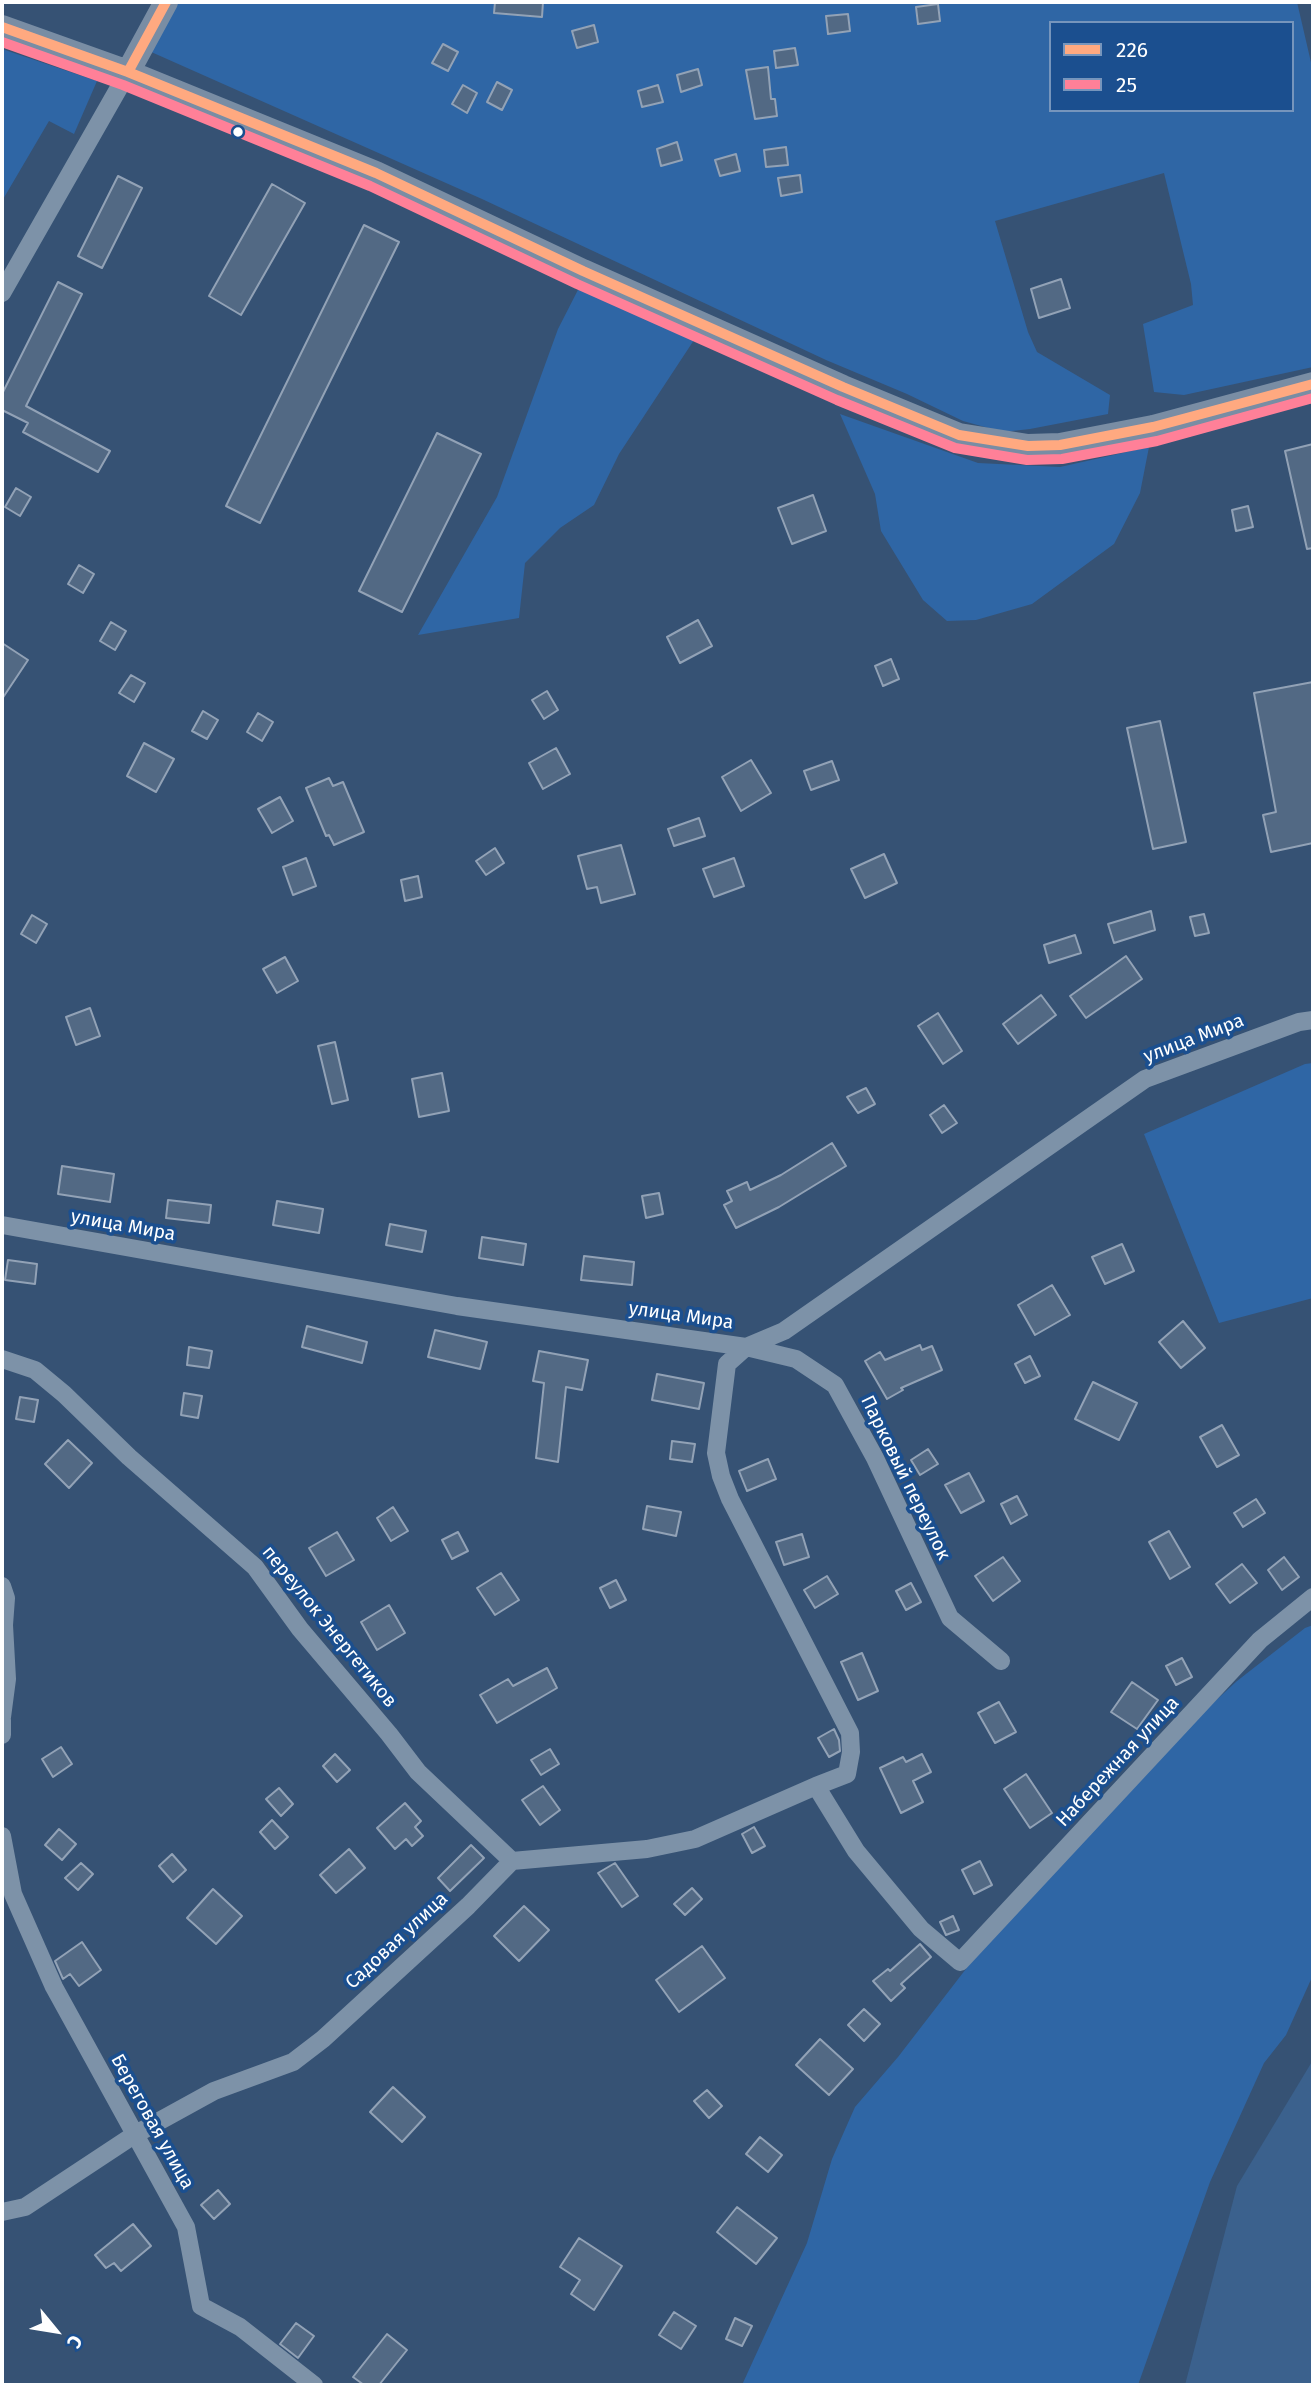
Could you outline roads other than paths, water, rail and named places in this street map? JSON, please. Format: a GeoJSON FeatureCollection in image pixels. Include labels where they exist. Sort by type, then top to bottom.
{"type":"FeatureCollection","features":[{"type":"Feature","properties":{"kind":"street"},"geometry":{"type":"LineString","coordinates":[[2,293],[166,2]]}},
{"type":"Feature","properties":{"kind":"street"},"geometry":{"type":"LineString","coordinates":[[2,27],[128,72],[376,173],[583,271],[831,382],[959,435],[1028,446],[1059,445],[1153,427],[1313,384]]}},
{"type":"Feature","properties":{"kind":"street","name":"улица Мира"},"geometry":{"type":"LineString","coordinates":[[2,1224],[457,1306],[746,1347],[784,1331],[1145,1079],[1299,1022],[1313,1020]]}},
{"type":"Feature","properties":{"kind":"street"},"geometry":{"type":"LineString","coordinates":[[512,1861],[647,1849],[695,1839],[847,1774],[851,1752],[850,1733],[782,1603],[721,1476],[716,1453],[723,1384],[727,1364],[746,1347]]}},
{"type":"Feature","properties":{"kind":"street","name":"Парковый переулок"},"geometry":{"type":"LineString","coordinates":[[746,1347],[796,1359],[835,1385],[875,1458],[950,1618],[1001,1661]]}},
{"type":"Feature","properties":{"kind":"street","name":"переулок Энергетиков"},"geometry":{"type":"LineString","coordinates":[[2,1359],[34,1370],[65,1394],[130,1457],[255,1566],[300,1629],[418,1772],[512,1861]]}},
{"type":"Feature","properties":{"kind":"street"},"geometry":{"type":"LineString","coordinates":[[2,1586],[6,1598],[7,1679],[2,1735]]}},
{"type":"Feature","properties":{"kind":"street","name":"Набережная улица"},"geometry":{"type":"LineString","coordinates":[[816,1786],[856,1851],[921,1929],[960,1962],[1260,1640],[1313,1597]]}},
{"type":"Feature","properties":{"kind":"street","name":"Береговая улица"},"geometry":{"type":"LineString","coordinates":[[2,1836],[13,1895],[54,1987],[186,2227],[201,2306],[240,2327],[314,2385]]}},
{"type":"Feature","properties":{"kind":"street","name":"Садовая улица"},"geometry":{"type":"LineString","coordinates":[[2,2213],[25,2207],[134,2135],[214,2091],[293,2062],[323,2039],[468,1906],[512,1861]]}}]}
